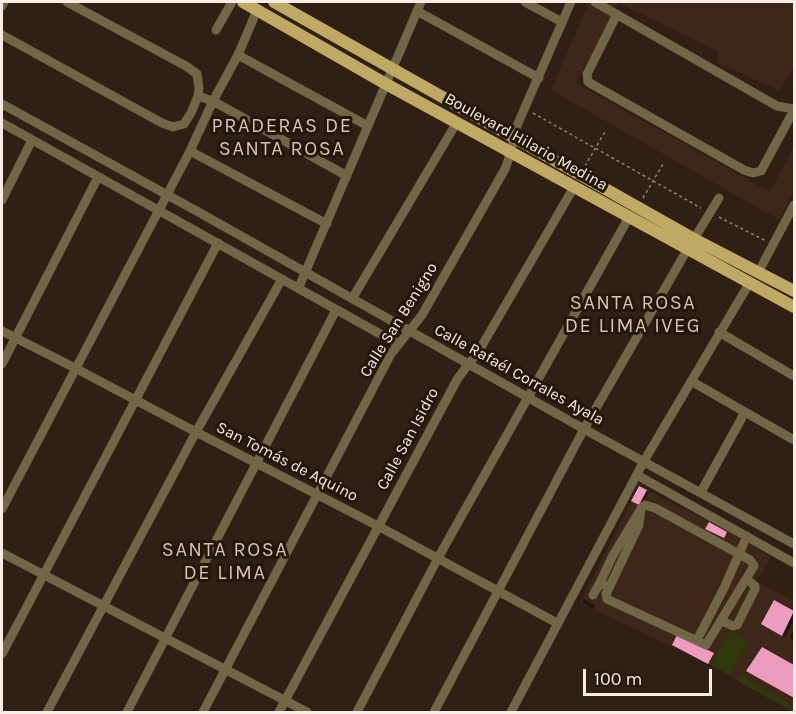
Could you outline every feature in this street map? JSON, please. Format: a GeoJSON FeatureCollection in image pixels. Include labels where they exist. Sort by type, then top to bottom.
{"type":"FeatureCollection","features":[{"type":"Feature","properties":{"kind":"main road","name":"Boulevard Hilario Medina"},"geometry":{"type":"LineString","coordinates":[[243,2],[629,218],[795,307]]}},
{"type":"Feature","properties":{"kind":"main road","name":"Boulevard Hilario Medina"},"geometry":{"type":"LineString","coordinates":[[274,2],[694,239],[795,291]]}},
{"type":"Feature","properties":{"kind":"street"},"geometry":{"type":"LineString","coordinates":[[2,6],[4,2]]}},
{"type":"Feature","properties":{"kind":"street"},"geometry":{"type":"LineString","coordinates":[[2,35],[162,123],[173,127],[184,124],[198,96],[197,74],[67,2]]}},
{"type":"Feature","properties":{"kind":"street"},"geometry":{"type":"LineString","coordinates":[[216,30],[232,2]]}},
{"type":"Feature","properties":{"kind":"street"},"geometry":{"type":"LineString","coordinates":[[525,2],[562,22]]}},
{"type":"Feature","properties":{"kind":"street","name":"Calle San Benigno"},"geometry":{"type":"LineString","coordinates":[[203,712],[398,344],[423,315],[505,169],[511,152],[513,136],[571,2]]}},
{"type":"Feature","properties":{"kind":"street"},"geometry":{"type":"LineString","coordinates":[[595,2],[616,14],[777,106],[795,109],[761,171],[753,173],[744,170],[588,82],[587,74],[616,14]]}},
{"type":"Feature","properties":{"kind":"street"},"geometry":{"type":"LineString","coordinates":[[298,287],[306,273],[419,6],[539,78]]}},
{"type":"Feature","properties":{"kind":"street"},"geometry":{"type":"LineString","coordinates":[[2,509],[190,152],[213,101],[238,55],[257,10]]}},
{"type":"Feature","properties":{"kind":"street"},"geometry":{"type":"LineString","coordinates":[[238,55],[368,126]]}},
{"type":"Feature","properties":{"kind":"street"},"geometry":{"type":"LineString","coordinates":[[198,96],[213,101],[347,176]]}},
{"type":"Feature","properties":{"kind":"street","name":"Calle Rafaél Corrales Ayala"},"geometry":{"type":"LineString","coordinates":[[2,104],[584,429],[795,544]]}},
{"type":"Feature","properties":{"kind":"street"},"geometry":{"type":"LineString","coordinates":[[191,113],[205,120]]}},
{"type":"Feature","properties":{"kind":"street"},"geometry":{"type":"LineString","coordinates":[[352,300],[457,122]]}},
{"type":"Feature","properties":{"kind":"street"},"geometry":{"type":"LineString","coordinates":[[2,123],[398,344]]}},
{"type":"Feature","properties":{"kind":"street"},"geometry":{"type":"LineString","coordinates":[[2,200],[32,140]]}},
{"type":"Feature","properties":{"kind":"street"},"geometry":{"type":"LineString","coordinates":[[190,152],[327,224]]}},
{"type":"Feature","properties":{"kind":"street"},"geometry":{"type":"LineString","coordinates":[[2,364],[99,177]]}},
{"type":"Feature","properties":{"kind":"street","name":"Calle San Isidro"},"geometry":{"type":"LineString","coordinates":[[279,712],[452,388],[469,364],[574,187]]}},
{"type":"Feature","properties":{"kind":"street"},"geometry":{"type":"LineString","coordinates":[[694,239],[719,198]]}},
{"type":"Feature","properties":{"kind":"street"},"geometry":{"type":"LineString","coordinates":[[759,271],[795,205]]}},
{"type":"Feature","properties":{"kind":"street"},"geometry":{"type":"LineString","coordinates":[[357,712],[438,558],[629,218]]}},
{"type":"Feature","properties":{"kind":"street"},"geometry":{"type":"LineString","coordinates":[[2,654],[218,243]]}},
{"type":"Feature","properties":{"kind":"street"},"geometry":{"type":"LineString","coordinates":[[434,712],[584,429],[687,250]]}},
{"type":"Feature","properties":{"kind":"street"},"geometry":{"type":"LineString","coordinates":[[46,712],[196,432],[282,279]]}},
{"type":"Feature","properties":{"kind":"street"},"geometry":{"type":"LineString","coordinates":[[511,712],[644,460],[718,332],[750,282]]}},
{"type":"Feature","properties":{"kind":"street"},"geometry":{"type":"LineString","coordinates":[[126,712],[336,310]]}},
{"type":"Feature","properties":{"kind":"street","name":"San Tomás de Aquino"},"geometry":{"type":"LineString","coordinates":[[2,332],[378,526],[557,622]]}},
{"type":"Feature","properties":{"kind":"street"},"geometry":{"type":"LineString","coordinates":[[718,332],[795,376]]}},
{"type":"Feature","properties":{"kind":"street"},"geometry":{"type":"LineString","coordinates":[[691,381],[795,440]]}},
{"type":"Feature","properties":{"kind":"street"},"geometry":{"type":"LineString","coordinates":[[701,492],[745,412]]}},
{"type":"Feature","properties":{"kind":"street"},"geometry":{"type":"LineString","coordinates":[[637,475],[795,563]]}},
{"type":"Feature","properties":{"kind":"street"},"geometry":{"type":"LineString","coordinates":[[645,505],[655,508],[725,546],[750,560],[754,566],[707,644],[610,601],[606,596],[604,585],[612,558],[627,540],[645,505]]}},
{"type":"Feature","properties":{"kind":"street"},"geometry":{"type":"LineString","coordinates":[[725,546],[733,528]]}},
{"type":"Feature","properties":{"kind":"street"},"geometry":{"type":"LineString","coordinates":[[697,640],[747,536]]}},
{"type":"Feature","properties":{"kind":"street"},"geometry":{"type":"LineString","coordinates":[[594,595],[622,562],[627,540]]}},
{"type":"Feature","properties":{"kind":"street"},"geometry":{"type":"LineString","coordinates":[[2,553],[307,712]]}},
{"type":"Feature","properties":{"kind":"street"},"geometry":{"type":"LineString","coordinates":[[612,558],[622,562]]}},
{"type":"Feature","properties":{"kind":"street"},"geometry":{"type":"LineString","coordinates":[[722,621],[733,626],[737,625],[755,589],[755,586],[746,579]]}},
{"type":"Feature","properties":{"kind":"path"},"geometry":{"type":"LineString","coordinates":[[525,108],[652,182],[773,244]]}},
{"type":"Feature","properties":{"kind":"path"},"geometry":{"type":"LineString","coordinates":[[580,175],[606,130]]}},
{"type":"Feature","properties":{"kind":"path"},"geometry":{"type":"LineString","coordinates":[[638,206],[663,164]]}},
{"type":"Feature","properties":{"kind":"shaded area"},"geometry":{"type":"Polygon","coordinates":[[[589,2],[794,2],[794,65],[780,91],[715,62],[719,52],[619,3],[576,83],[770,192],[794,146],[794,191],[779,220],[551,90],[589,2]]]}},
{"type":"Feature","properties":{"kind":"shaded area"},"geometry":{"type":"Polygon","coordinates":[[[639,486],[728,531],[771,557],[756,582],[794,601],[794,712],[708,664],[580,603],[639,486]]]}},
{"type":"Feature","properties":{"kind":"green space"},"geometry":{"type":"Polygon","coordinates":[[[730,631],[749,642],[730,675],[711,665],[730,631]]]}},
{"type":"Feature","properties":{"kind":"green space"},"geometry":{"type":"Polygon","coordinates":[[[741,676],[794,707],[794,712],[737,681],[741,676]]]}},
{"type":"Feature","properties":{"kind":"building"},"geometry":{"type":"Polygon","coordinates":[[[639,486],[647,490],[639,505],[631,501],[639,486]]]}},
{"type":"Feature","properties":{"kind":"building"},"geometry":{"type":"Polygon","coordinates":[[[709,522],[727,532],[724,538],[705,529],[709,522]]]}},
{"type":"Feature","properties":{"kind":"building"},"geometry":{"type":"Polygon","coordinates":[[[774,600],[794,611],[782,636],[761,624],[774,600]]]}},
{"type":"Feature","properties":{"kind":"building"},"geometry":{"type":"Polygon","coordinates":[[[677,635],[714,653],[708,664],[672,645],[677,635]]]}},
{"type":"Feature","properties":{"kind":"building"},"geometry":{"type":"Polygon","coordinates":[[[762,647],[794,665],[794,698],[746,671],[762,647]]]}},
{"type":"Feature","properties":{"kind":"district","name":"PRADERAS DE SANTA ROSA"},"geometry":{"type":"Point","coordinates":[282,138]}},
{"type":"Feature","properties":{"kind":"district","name":"SANTA ROSA DE LIMA IVEG"},"geometry":{"type":"Point","coordinates":[633,314]}},
{"type":"Feature","properties":{"kind":"district","name":"SANTA ROSA DE LIMA"},"geometry":{"type":"Point","coordinates":[225,562]}}]}
